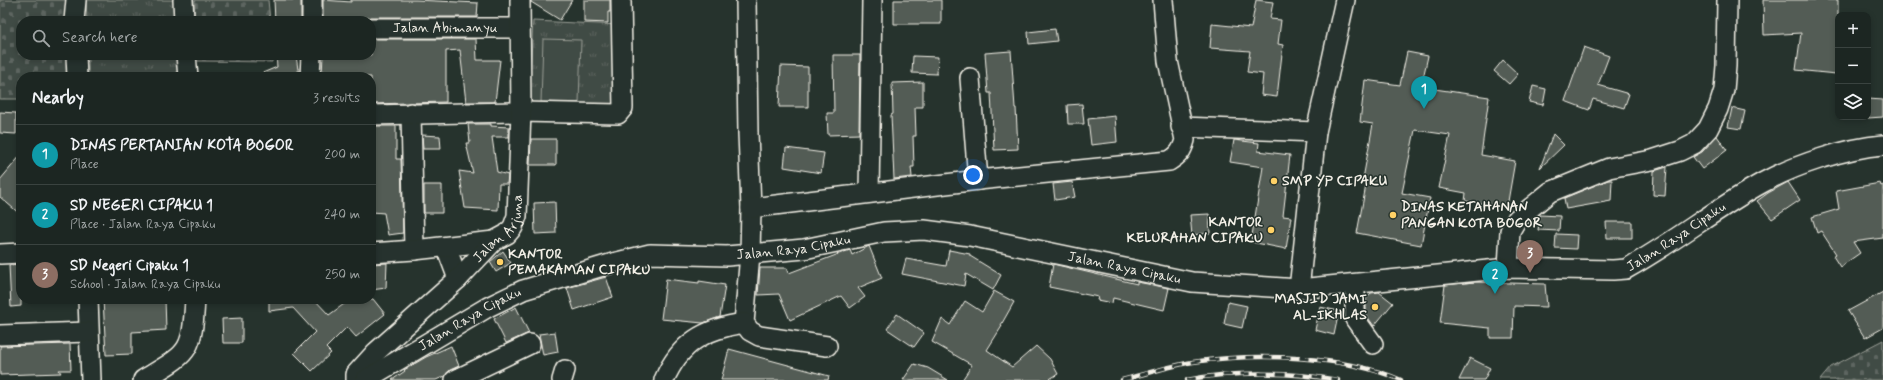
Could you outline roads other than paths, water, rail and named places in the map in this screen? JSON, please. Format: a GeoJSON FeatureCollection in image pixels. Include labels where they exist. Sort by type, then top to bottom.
{"type":"FeatureCollection","features":[{"type":"Feature","properties":{"kind":"street"},"geometry":{"type":"LineString","coordinates":[[74,16],[76,0]]}},
{"type":"Feature","properties":{"kind":"street"},"geometry":{"type":"LineString","coordinates":[[183,0],[184,16]]}},
{"type":"Feature","properties":{"kind":"street"},"geometry":{"type":"LineString","coordinates":[[312,0],[312,16]]}},
{"type":"Feature","properties":{"kind":"street","name":"Jalan Arjuna"},"geometry":{"type":"LineString","coordinates":[[356,380],[356,374],[376,352],[458,279],[494,241],[507,234],[513,227],[517,216],[521,112],[519,28],[520,0]]}},
{"type":"Feature","properties":{"kind":"street"},"geometry":{"type":"LineString","coordinates":[[376,115],[521,112],[618,114],[622,111],[621,0]]}},
{"type":"Feature","properties":{"kind":"street"},"geometry":{"type":"LineString","coordinates":[[746,0],[751,208],[750,254],[744,323],[750,331],[759,336],[827,346]]}},
{"type":"Feature","properties":{"kind":"street"},"geometry":{"type":"LineString","coordinates":[[869,192],[872,0]]}},
{"type":"Feature","properties":{"kind":"street"},"geometry":{"type":"LineString","coordinates":[[751,208],[869,192],[1169,161],[1176,157],[1182,150],[1185,140],[1168,61],[1163,0]]}},
{"type":"Feature","properties":{"kind":"street"},"geometry":{"type":"LineString","coordinates":[[1299,290],[1316,132],[1345,0]]}},
{"type":"Feature","properties":{"kind":"street"},"geometry":{"type":"LineString","coordinates":[[1508,268],[1510,231],[1517,219],[1550,192],[1609,168],[1652,160],[1680,151],[1694,144],[1708,128],[1718,109],[1724,90],[1727,0]]}},
{"type":"Feature","properties":{"kind":"street","name":"Jalan Abimanyu"},"geometry":{"type":"LineString","coordinates":[[376,28],[519,28]]}},
{"type":"Feature","properties":{"kind":"street"},"geometry":{"type":"LineString","coordinates":[[76,60],[77,72]]}},
{"type":"Feature","properties":{"kind":"street"},"geometry":{"type":"LineString","coordinates":[[186,60],[188,72]]}},
{"type":"Feature","properties":{"kind":"street"},"geometry":{"type":"LineString","coordinates":[[310,72],[311,60]]}},
{"type":"Feature","properties":{"kind":"street"},"geometry":{"type":"LineString","coordinates":[[970,78],[978,180]]}},
{"type":"Feature","properties":{"kind":"street"},"geometry":{"type":"LineString","coordinates":[[411,114],[414,250]]}},
{"type":"Feature","properties":{"kind":"street"},"geometry":{"type":"LineString","coordinates":[[1181,127],[1316,132]]}},
{"type":"Feature","properties":{"kind":"street","name":"Jalan Raya Cipaku"},"geometry":{"type":"LineString","coordinates":[[365,380],[488,307],[523,290],[613,263],[650,254],[727,256],[804,249],[884,232],[924,230],[970,236],[1192,282],[1299,290],[1508,268],[1626,269],[1763,183],[1818,159],[1870,146],[1883,145]]}},
{"type":"Feature","properties":{"kind":"street"},"geometry":{"type":"LineString","coordinates":[[376,253],[446,247],[494,241]]}},
{"type":"Feature","properties":{"kind":"street"},"geometry":{"type":"LineString","coordinates":[[446,247],[458,279]]}},
{"type":"Feature","properties":{"kind":"street"},"geometry":{"type":"LineString","coordinates":[[0,254],[16,253]]}},
{"type":"Feature","properties":{"kind":"street"},"geometry":{"type":"LineString","coordinates":[[1355,285],[1355,319],[1373,344]]}},
{"type":"Feature","properties":{"kind":"street"},"geometry":{"type":"LineString","coordinates":[[88,304],[91,380]]}},
{"type":"Feature","properties":{"kind":"street"},"geometry":{"type":"LineString","coordinates":[[143,380],[180,358],[187,349],[193,332],[195,304]]}},
{"type":"Feature","properties":{"kind":"street"},"geometry":{"type":"LineString","coordinates":[[664,380],[680,351],[700,337],[716,329],[744,323]]}},
{"type":"Feature","properties":{"kind":"street"},"geometry":{"type":"LineString","coordinates":[[0,335],[88,332]]}},
{"type":"Feature","properties":{"kind":"street"},"geometry":{"type":"LineString","coordinates":[[455,380],[530,344]]}},
{"type":"Feature","properties":{"kind":"railway"},"geometry":{"type":"LineString","coordinates":[[1122,380],[1193,362],[1217,359],[1271,357],[1298,358],[1353,365],[1401,380]]}},
{"type":"Feature","properties":{"kind":"railway"},"geometry":{"type":"LineString","coordinates":[[1187,380],[1243,374],[1302,375],[1338,380]]}},
{"type":"Feature","properties":{"kind":"place","name":"DINAS PERTANIAN KOTA BOGOR"},"geometry":{"type":"Point","coordinates":[1424,109]}},
{"type":"Feature","properties":{"kind":"place","name":"SMP YP CIPAKU"},"geometry":{"type":"Point","coordinates":[1274,181]}},
{"type":"Feature","properties":{"kind":"place","name":"DINAS KETAHANAN PANGAN KOTA BOGOR"},"geometry":{"type":"Point","coordinates":[1393,215]}},
{"type":"Feature","properties":{"kind":"place","name":"KANTOR KELURAHAN CIPAKU"},"geometry":{"type":"Point","coordinates":[1271,230]}},
{"type":"Feature","properties":{"kind":"place","name":"KANTOR PEMAKAMAN CIPAKU"},"geometry":{"type":"Point","coordinates":[500,262]}},
{"type":"Feature","properties":{"kind":"place","name":"SD Negeri Cipaku 1"},"geometry":{"type":"Point","coordinates":[1530,273]}},
{"type":"Feature","properties":{"kind":"place","name":"SD NEGERI CIPAKU 1"},"geometry":{"type":"Point","coordinates":[1495,294]}},
{"type":"Feature","properties":{"kind":"place","name":"MASJID JAMI AL-IKHLAS"},"geometry":{"type":"Point","coordinates":[1375,307]}}]}
